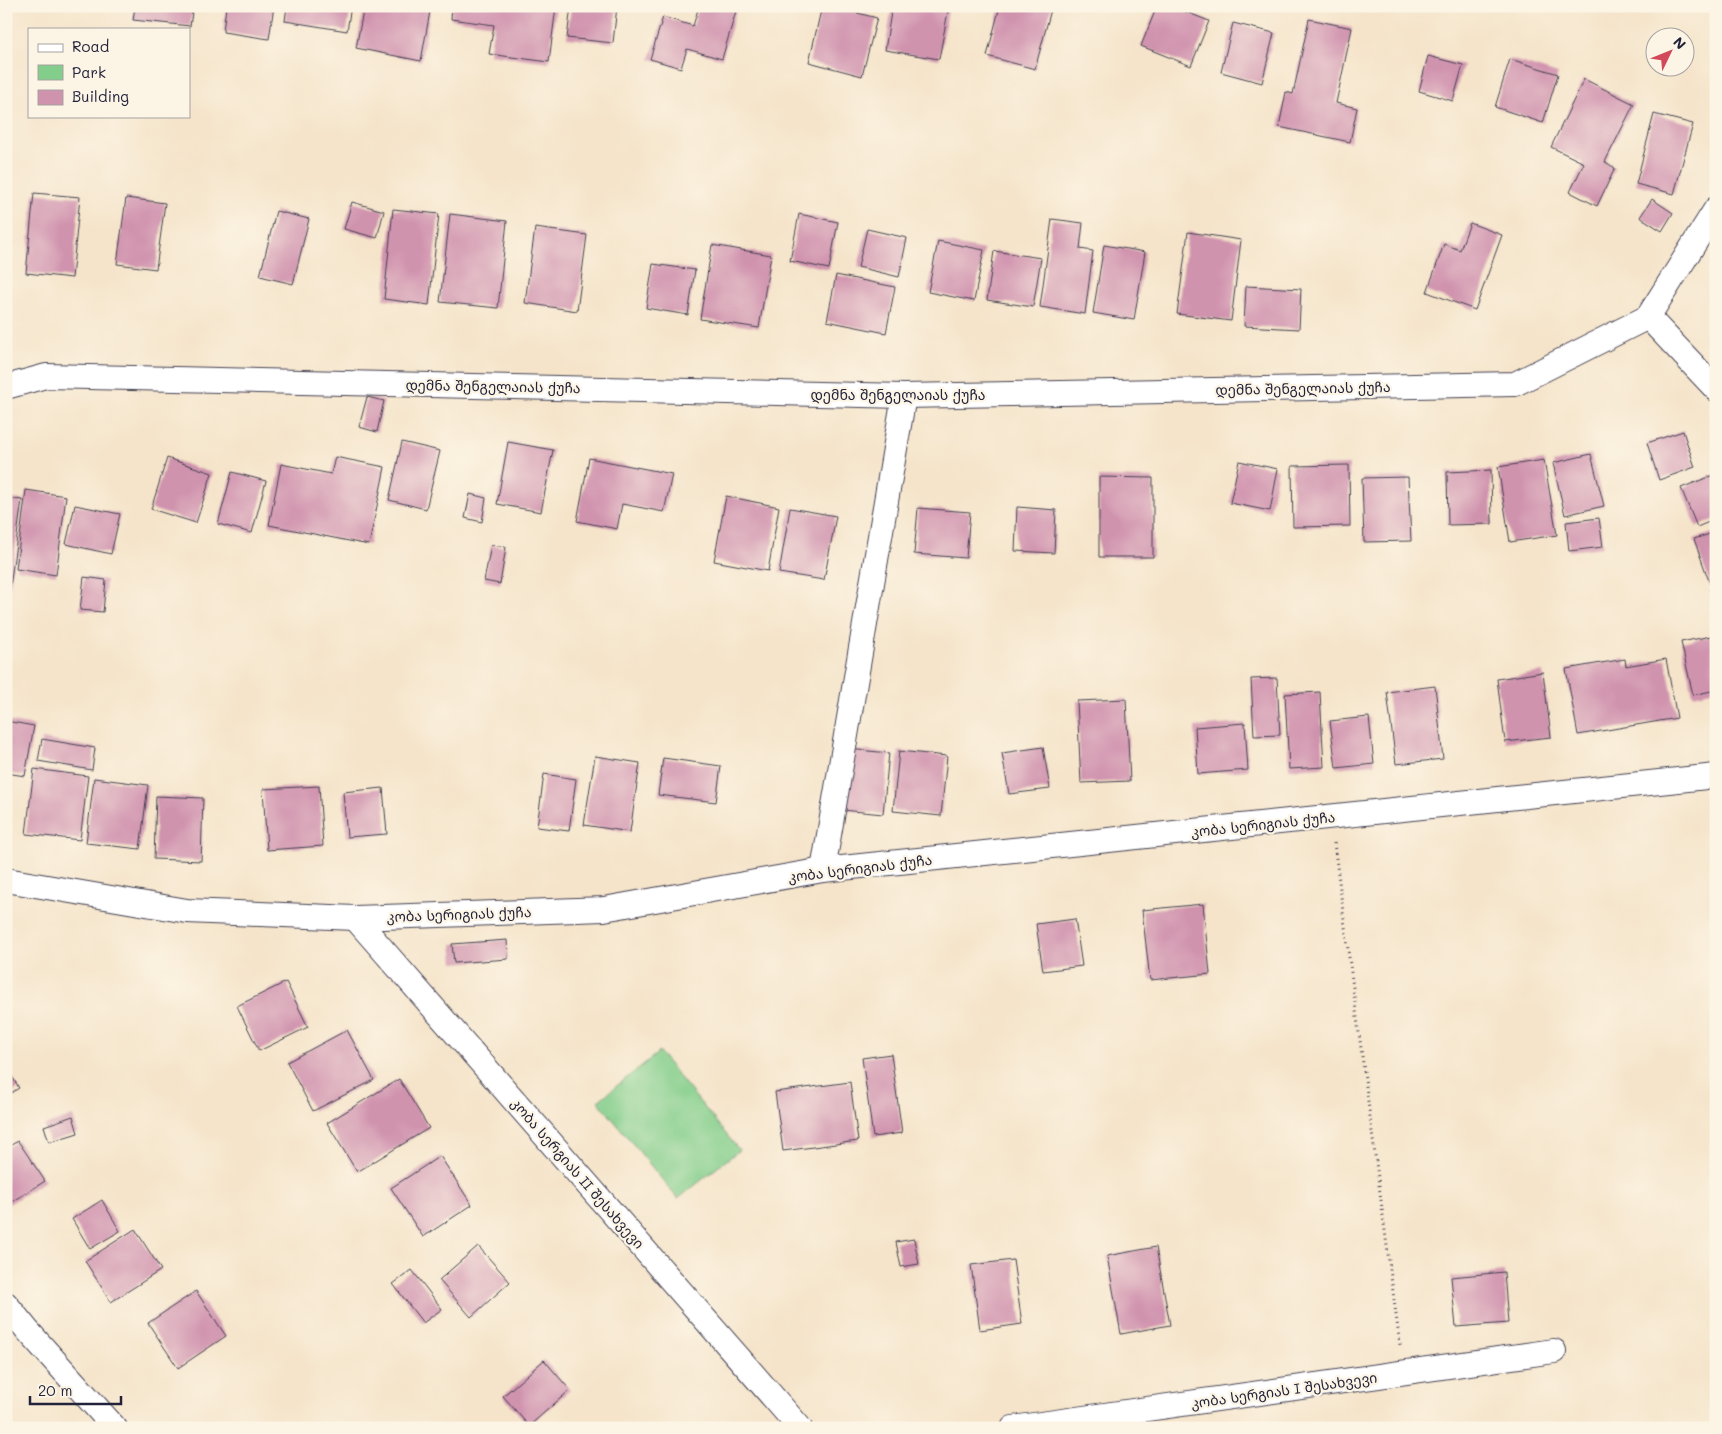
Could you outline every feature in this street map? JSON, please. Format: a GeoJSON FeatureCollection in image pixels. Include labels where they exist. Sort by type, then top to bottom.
{"type":"FeatureCollection","features":[{"type":"Feature","properties":{"kind":"street"},"geometry":{"type":"LineString","coordinates":[[1716,209],[1648,317],[1716,389]]}},
{"type":"Feature","properties":{"kind":"street","name":"დემნა შენგელაიას ქუჩა"},"geometry":{"type":"LineString","coordinates":[[6,387],[46,376],[904,396],[1515,384],[1648,317]]}},
{"type":"Feature","properties":{"kind":"street"},"geometry":{"type":"LineString","coordinates":[[823,870],[904,396]]}},
{"type":"Feature","properties":{"kind":"street","name":"კობა სერიგიას ქუჩა"},"geometry":{"type":"LineString","coordinates":[[6,880],[187,911],[355,918],[604,909],[823,870],[1716,776]]}},
{"type":"Feature","properties":{"kind":"street","name":"კობა სერგიას II შესახვევი"},"geometry":{"type":"LineString","coordinates":[[355,918],[800,1428]]}},
{"type":"Feature","properties":{"kind":"street"},"geometry":{"type":"LineString","coordinates":[[6,1304],[115,1428]]}},
{"type":"Feature","properties":{"kind":"street","name":"კობა სერგიას I შესახვევი"},"geometry":{"type":"LineString","coordinates":[[1013,1428],[1554,1351]]}},
{"type":"Feature","properties":{"kind":"path"},"geometry":{"type":"LineString","coordinates":[[1330,817],[1403,1373]]}},
{"type":"Feature","properties":{"kind":"green space"},"geometry":{"type":"Polygon","coordinates":[[[659,1052],[739,1150],[678,1199],[598,1101],[659,1052]]]}},
{"type":"Feature","properties":{"kind":"building"},"geometry":{"type":"Polygon","coordinates":[[[135,6],[193,6],[190,26],[133,20],[135,6]]]}},
{"type":"Feature","properties":{"kind":"building"},"geometry":{"type":"Polygon","coordinates":[[[226,6],[274,6],[269,39],[223,32],[226,6]]]}},
{"type":"Feature","properties":{"kind":"building"},"geometry":{"type":"Polygon","coordinates":[[[287,6],[351,6],[347,31],[285,21],[287,6]]]}},
{"type":"Feature","properties":{"kind":"building"},"geometry":{"type":"Polygon","coordinates":[[[364,6],[431,6],[421,61],[356,48],[364,6]]]}},
{"type":"Feature","properties":{"kind":"building"},"geometry":{"type":"Polygon","coordinates":[[[452,6],[556,6],[549,62],[489,54],[494,25],[451,19],[452,6]]]}},
{"type":"Feature","properties":{"kind":"building"},"geometry":{"type":"Polygon","coordinates":[[[571,6],[617,6],[613,43],[567,38],[571,6]]]}},
{"type":"Feature","properties":{"kind":"building"},"geometry":{"type":"Polygon","coordinates":[[[699,6],[722,6],[736,11],[722,59],[687,49],[681,68],[650,59],[663,17],[693,26],[699,6]]]}},
{"type":"Feature","properties":{"kind":"building"},"geometry":{"type":"Polygon","coordinates":[[[822,6],[830,6],[877,18],[862,76],[809,62],[822,6]]]}},
{"type":"Feature","properties":{"kind":"building"},"geometry":{"type":"Polygon","coordinates":[[[892,6],[949,6],[939,59],[885,50],[892,6]]]}},
{"type":"Feature","properties":{"kind":"building"},"geometry":{"type":"Polygon","coordinates":[[[1000,6],[1052,6],[1035,69],[987,56],[1000,6]]]}},
{"type":"Feature","properties":{"kind":"building"},"geometry":{"type":"Polygon","coordinates":[[[1157,6],[1171,6],[1209,21],[1191,66],[1141,46],[1157,6]]]}},
{"type":"Feature","properties":{"kind":"building"},"geometry":{"type":"Polygon","coordinates":[[[1309,19],[1352,28],[1336,103],[1357,108],[1350,142],[1279,127],[1286,92],[1293,94],[1309,19]]]}},
{"type":"Feature","properties":{"kind":"building"},"geometry":{"type":"Polygon","coordinates":[[[1233,23],[1274,33],[1262,83],[1221,72],[1233,23]]]}},
{"type":"Feature","properties":{"kind":"building"},"geometry":{"type":"Polygon","coordinates":[[[1428,56],[1463,65],[1453,101],[1419,91],[1428,56]]]}},
{"type":"Feature","properties":{"kind":"building"},"geometry":{"type":"Polygon","coordinates":[[[1510,59],[1558,74],[1543,123],[1495,107],[1510,59]]]}},
{"type":"Feature","properties":{"kind":"building"},"geometry":{"type":"Polygon","coordinates":[[[1584,79],[1634,104],[1605,162],[1615,168],[1597,206],[1570,192],[1584,163],[1551,147],[1584,79]]]}},
{"type":"Feature","properties":{"kind":"building"},"geometry":{"type":"Polygon","coordinates":[[[1654,114],[1693,124],[1674,194],[1636,184],[1654,114]]]}},
{"type":"Feature","properties":{"kind":"building"},"geometry":{"type":"Polygon","coordinates":[[[34,193],[80,197],[72,278],[26,273],[34,193]]]}},
{"type":"Feature","properties":{"kind":"building"},"geometry":{"type":"Polygon","coordinates":[[[126,198],[165,203],[156,269],[117,264],[126,198]]]}},
{"type":"Feature","properties":{"kind":"building"},"geometry":{"type":"Polygon","coordinates":[[[1652,199],[1673,213],[1662,231],[1640,217],[1652,199]]]}},
{"type":"Feature","properties":{"kind":"building"},"geometry":{"type":"Polygon","coordinates":[[[352,202],[384,211],[377,238],[344,229],[352,202]]]}},
{"type":"Feature","properties":{"kind":"building"},"geometry":{"type":"Polygon","coordinates":[[[393,209],[439,214],[429,305],[384,299],[393,209]]]}},
{"type":"Feature","properties":{"kind":"building"},"geometry":{"type":"Polygon","coordinates":[[[276,211],[309,219],[293,284],[260,276],[276,211]]]}},
{"type":"Feature","properties":{"kind":"building"},"geometry":{"type":"Polygon","coordinates":[[[450,214],[507,221],[498,308],[440,302],[450,214]]]}},
{"type":"Feature","properties":{"kind":"building"},"geometry":{"type":"Polygon","coordinates":[[[799,214],[838,222],[829,269],[790,261],[799,214]]]}},
{"type":"Feature","properties":{"kind":"building"},"geometry":{"type":"Polygon","coordinates":[[[1052,219],[1083,223],[1080,249],[1093,251],[1085,314],[1040,307],[1052,219]]]}},
{"type":"Feature","properties":{"kind":"building"},"geometry":{"type":"Polygon","coordinates":[[[1470,223],[1502,235],[1475,310],[1427,292],[1444,244],[1460,250],[1470,223]]]}},
{"type":"Feature","properties":{"kind":"building"},"geometry":{"type":"Polygon","coordinates":[[[535,228],[587,235],[577,311],[525,303],[535,228]]]}},
{"type":"Feature","properties":{"kind":"building"},"geometry":{"type":"Polygon","coordinates":[[[867,229],[907,238],[899,277],[858,267],[867,229]]]}},
{"type":"Feature","properties":{"kind":"building"},"geometry":{"type":"Polygon","coordinates":[[[1188,232],[1241,240],[1231,321],[1177,314],[1188,232]]]}},
{"type":"Feature","properties":{"kind":"building"},"geometry":{"type":"Polygon","coordinates":[[[938,241],[984,250],[974,301],[928,292],[938,241]]]}},
{"type":"Feature","properties":{"kind":"building"},"geometry":{"type":"Polygon","coordinates":[[[712,245],[771,255],[759,328],[700,319],[712,245]]]}},
{"type":"Feature","properties":{"kind":"building"},"geometry":{"type":"Polygon","coordinates":[[[1104,245],[1145,252],[1134,320],[1093,313],[1104,245]]]}},
{"type":"Feature","properties":{"kind":"building"},"geometry":{"type":"Polygon","coordinates":[[[994,251],[1041,258],[1033,307],[987,300],[994,251]]]}},
{"type":"Feature","properties":{"kind":"building"},"geometry":{"type":"Polygon","coordinates":[[[653,264],[695,270],[688,315],[646,308],[653,264]]]}},
{"type":"Feature","properties":{"kind":"building"},"geometry":{"type":"Polygon","coordinates":[[[836,275],[895,287],[886,333],[827,321],[836,275]]]}},
{"type":"Feature","properties":{"kind":"building"},"geometry":{"type":"Polygon","coordinates":[[[1246,286],[1301,289],[1299,329],[1244,326],[1246,286]]]}},
{"type":"Feature","properties":{"kind":"building"},"geometry":{"type":"Polygon","coordinates":[[[367,397],[384,401],[377,432],[359,427],[367,397]]]}},
{"type":"Feature","properties":{"kind":"building"},"geometry":{"type":"Polygon","coordinates":[[[1683,431],[1695,467],[1659,480],[1647,443],[1683,431]]]}},
{"type":"Feature","properties":{"kind":"building"},"geometry":{"type":"Polygon","coordinates":[[[402,442],[440,451],[426,509],[389,500],[402,442]]]}},
{"type":"Feature","properties":{"kind":"building"},"geometry":{"type":"Polygon","coordinates":[[[508,442],[553,450],[541,512],[497,504],[508,442]]]}},
{"type":"Feature","properties":{"kind":"building"},"geometry":{"type":"Polygon","coordinates":[[[1591,454],[1604,506],[1565,515],[1553,463],[1591,454]]]}},
{"type":"Feature","properties":{"kind":"building"},"geometry":{"type":"Polygon","coordinates":[[[335,457],[385,467],[369,545],[269,525],[281,464],[331,474],[335,457]]]}},
{"type":"Feature","properties":{"kind":"building"},"geometry":{"type":"Polygon","coordinates":[[[167,458],[212,473],[196,523],[151,509],[167,458]]]}},
{"type":"Feature","properties":{"kind":"building"},"geometry":{"type":"Polygon","coordinates":[[[589,458],[672,474],[664,512],[622,504],[617,529],[577,521],[589,458]]]}},
{"type":"Feature","properties":{"kind":"building"},"geometry":{"type":"Polygon","coordinates":[[[1544,460],[1557,535],[1510,542],[1498,467],[1544,460]]]}},
{"type":"Feature","properties":{"kind":"building"},"geometry":{"type":"Polygon","coordinates":[[[1239,461],[1278,469],[1270,511],[1230,503],[1239,461]]]}},
{"type":"Feature","properties":{"kind":"building"},"geometry":{"type":"Polygon","coordinates":[[[1349,465],[1350,526],[1293,527],[1292,466],[1349,465]]]}},
{"type":"Feature","properties":{"kind":"building"},"geometry":{"type":"Polygon","coordinates":[[[1491,470],[1492,524],[1448,525],[1447,472],[1491,470]]]}},
{"type":"Feature","properties":{"kind":"building"},"geometry":{"type":"Polygon","coordinates":[[[232,472],[266,481],[252,533],[218,524],[232,472]]]}},
{"type":"Feature","properties":{"kind":"building"},"geometry":{"type":"Polygon","coordinates":[[[1716,474],[1716,519],[1697,527],[1681,488],[1716,474]]]}},
{"type":"Feature","properties":{"kind":"building"},"geometry":{"type":"Polygon","coordinates":[[[1099,477],[1153,478],[1153,557],[1099,557],[1099,477]]]}},
{"type":"Feature","properties":{"kind":"building"},"geometry":{"type":"Polygon","coordinates":[[[1408,477],[1411,541],[1364,542],[1362,478],[1408,477]]]}},
{"type":"Feature","properties":{"kind":"building"},"geometry":{"type":"Polygon","coordinates":[[[26,490],[66,496],[56,575],[16,569],[26,490]]]}},
{"type":"Feature","properties":{"kind":"building"},"geometry":{"type":"Polygon","coordinates":[[[470,494],[486,498],[482,522],[465,518],[470,494]]]}},
{"type":"Feature","properties":{"kind":"building"},"geometry":{"type":"Polygon","coordinates":[[[726,496],[779,507],[768,571],[714,561],[726,496]]]}},
{"type":"Feature","properties":{"kind":"building"},"geometry":{"type":"Polygon","coordinates":[[[6,498],[22,500],[10,587],[6,586],[6,498]]]}},
{"type":"Feature","properties":{"kind":"building"},"geometry":{"type":"Polygon","coordinates":[[[75,505],[120,514],[111,554],[66,544],[75,505]]]}},
{"type":"Feature","properties":{"kind":"building"},"geometry":{"type":"Polygon","coordinates":[[[1017,507],[1056,510],[1054,553],[1015,551],[1017,507]]]}},
{"type":"Feature","properties":{"kind":"building"},"geometry":{"type":"Polygon","coordinates":[[[790,508],[836,516],[824,580],[779,573],[790,508]]]}},
{"type":"Feature","properties":{"kind":"building"},"geometry":{"type":"Polygon","coordinates":[[[918,508],[970,512],[966,558],[914,554],[918,508]]]}},
{"type":"Feature","properties":{"kind":"building"},"geometry":{"type":"Polygon","coordinates":[[[1599,518],[1603,547],[1569,551],[1566,522],[1599,518]]]}},
{"type":"Feature","properties":{"kind":"building"},"geometry":{"type":"Polygon","coordinates":[[[1716,532],[1716,582],[1710,584],[1694,539],[1716,532]]]}},
{"type":"Feature","properties":{"kind":"building"},"geometry":{"type":"Polygon","coordinates":[[[491,545],[506,547],[500,584],[484,581],[491,545]]]}},
{"type":"Feature","properties":{"kind":"building"},"geometry":{"type":"Polygon","coordinates":[[[84,577],[106,580],[103,612],[80,610],[84,577]]]}},
{"type":"Feature","properties":{"kind":"building"},"geometry":{"type":"Polygon","coordinates":[[[1716,589],[1716,609],[1715,609],[1710,590],[1716,589]]]}},
{"type":"Feature","properties":{"kind":"building"},"geometry":{"type":"Polygon","coordinates":[[[1716,635],[1716,690],[1693,695],[1681,642],[1716,635]]]}},
{"type":"Feature","properties":{"kind":"building"},"geometry":{"type":"Polygon","coordinates":[[[1625,659],[1626,666],[1666,659],[1677,718],[1578,735],[1566,669],[1625,659]]]}},
{"type":"Feature","properties":{"kind":"building"},"geometry":{"type":"Polygon","coordinates":[[[1543,672],[1551,737],[1505,742],[1497,679],[1543,672]]]}},
{"type":"Feature","properties":{"kind":"building"},"geometry":{"type":"Polygon","coordinates":[[[1277,678],[1280,735],[1254,736],[1251,679],[1277,678]]]}},
{"type":"Feature","properties":{"kind":"building"},"geometry":{"type":"Polygon","coordinates":[[[1435,686],[1443,759],[1396,764],[1387,692],[1435,686]]]}},
{"type":"Feature","properties":{"kind":"building"},"geometry":{"type":"Polygon","coordinates":[[[1320,692],[1324,767],[1289,769],[1285,694],[1320,692]]]}},
{"type":"Feature","properties":{"kind":"building"},"geometry":{"type":"Polygon","coordinates":[[[1126,699],[1130,781],[1081,783],[1077,701],[1126,699]]]}},
{"type":"Feature","properties":{"kind":"building"},"geometry":{"type":"Polygon","coordinates":[[[1369,717],[1374,764],[1336,768],[1330,721],[1369,717]]]}},
{"type":"Feature","properties":{"kind":"building"},"geometry":{"type":"Polygon","coordinates":[[[6,721],[34,726],[25,776],[6,773],[6,721]]]}},
{"type":"Feature","properties":{"kind":"building"},"geometry":{"type":"Polygon","coordinates":[[[1245,723],[1248,770],[1198,774],[1195,727],[1245,723]]]}},
{"type":"Feature","properties":{"kind":"building"},"geometry":{"type":"Polygon","coordinates":[[[42,739],[95,748],[92,770],[38,761],[42,739]]]}},
{"type":"Feature","properties":{"kind":"building"},"geometry":{"type":"Polygon","coordinates":[[[1043,747],[1050,789],[1009,794],[1002,753],[1043,747]]]}},
{"type":"Feature","properties":{"kind":"building"},"geometry":{"type":"Polygon","coordinates":[[[848,749],[889,753],[883,814],[842,810],[848,749]]]}},
{"type":"Feature","properties":{"kind":"building"},"geometry":{"type":"Polygon","coordinates":[[[899,751],[947,756],[941,816],[893,811],[899,751]]]}},
{"type":"Feature","properties":{"kind":"building"},"geometry":{"type":"Polygon","coordinates":[[[595,756],[640,763],[630,832],[584,825],[595,756]]]}},
{"type":"Feature","properties":{"kind":"building"},"geometry":{"type":"Polygon","coordinates":[[[663,758],[721,766],[716,802],[658,795],[663,758]]]}},
{"type":"Feature","properties":{"kind":"building"},"geometry":{"type":"Polygon","coordinates":[[[34,769],[88,776],[80,840],[26,834],[34,769]]]}},
{"type":"Feature","properties":{"kind":"building"},"geometry":{"type":"Polygon","coordinates":[[[544,774],[576,779],[569,831],[537,827],[544,774]]]}},
{"type":"Feature","properties":{"kind":"building"},"geometry":{"type":"Polygon","coordinates":[[[94,778],[148,785],[140,849],[86,843],[94,778]]]}},
{"type":"Feature","properties":{"kind":"building"},"geometry":{"type":"Polygon","coordinates":[[[319,786],[323,846],[267,850],[263,789],[319,786]]]}},
{"type":"Feature","properties":{"kind":"building"},"geometry":{"type":"Polygon","coordinates":[[[383,788],[387,834],[347,837],[343,792],[383,788]]]}},
{"type":"Feature","properties":{"kind":"building"},"geometry":{"type":"Polygon","coordinates":[[[156,796],[203,798],[201,861],[154,859],[156,796]]]}},
{"type":"Feature","properties":{"kind":"building"},"geometry":{"type":"Polygon","coordinates":[[[1203,904],[1210,974],[1150,980],[1142,910],[1203,904]]]}},
{"type":"Feature","properties":{"kind":"building"},"geometry":{"type":"Polygon","coordinates":[[[1075,919],[1082,966],[1043,971],[1036,924],[1075,919]]]}},
{"type":"Feature","properties":{"kind":"building"},"geometry":{"type":"Polygon","coordinates":[[[507,940],[508,959],[454,963],[452,944],[507,940]]]}},
{"type":"Feature","properties":{"kind":"building"},"geometry":{"type":"Polygon","coordinates":[[[286,982],[308,1027],[259,1051],[237,1006],[286,982]]]}},
{"type":"Feature","properties":{"kind":"building"},"geometry":{"type":"Polygon","coordinates":[[[347,1030],[374,1080],[313,1111],[287,1062],[347,1030]]]}},
{"type":"Feature","properties":{"kind":"building"},"geometry":{"type":"Polygon","coordinates":[[[891,1054],[902,1133],[873,1137],[862,1058],[891,1054]]]}},
{"type":"Feature","properties":{"kind":"building"},"geometry":{"type":"Polygon","coordinates":[[[6,1067],[19,1088],[6,1096],[6,1067]]]}},
{"type":"Feature","properties":{"kind":"building"},"geometry":{"type":"Polygon","coordinates":[[[399,1079],[429,1128],[357,1172],[327,1123],[399,1079]]]}},
{"type":"Feature","properties":{"kind":"building"},"geometry":{"type":"Polygon","coordinates":[[[850,1082],[858,1141],[783,1151],[775,1092],[850,1082]]]}},
{"type":"Feature","properties":{"kind":"building"},"geometry":{"type":"Polygon","coordinates":[[[73,1116],[78,1133],[49,1142],[44,1126],[73,1116]]]}},
{"type":"Feature","properties":{"kind":"building"},"geometry":{"type":"Polygon","coordinates":[[[18,1141],[45,1181],[6,1206],[6,1148],[18,1141]]]}},
{"type":"Feature","properties":{"kind":"building"},"geometry":{"type":"Polygon","coordinates":[[[440,1156],[472,1205],[423,1237],[391,1188],[440,1156]]]}},
{"type":"Feature","properties":{"kind":"building"},"geometry":{"type":"Polygon","coordinates":[[[102,1200],[120,1231],[90,1249],[72,1219],[102,1200]]]}},
{"type":"Feature","properties":{"kind":"building"},"geometry":{"type":"Polygon","coordinates":[[[135,1229],[161,1270],[111,1302],[85,1261],[135,1229]]]}},
{"type":"Feature","properties":{"kind":"building"},"geometry":{"type":"Polygon","coordinates":[[[914,1239],[919,1264],[901,1267],[896,1242],[914,1239]]]}},
{"type":"Feature","properties":{"kind":"building"},"geometry":{"type":"Polygon","coordinates":[[[478,1246],[510,1282],[471,1317],[439,1280],[478,1246]]]}},
{"type":"Feature","properties":{"kind":"building"},"geometry":{"type":"Polygon","coordinates":[[[1156,1247],[1170,1325],[1121,1334],[1107,1256],[1156,1247]]]}},
{"type":"Feature","properties":{"kind":"building"},"geometry":{"type":"Polygon","coordinates":[[[1013,1260],[1022,1324],[980,1330],[971,1265],[1013,1260]]]}},
{"type":"Feature","properties":{"kind":"building"},"geometry":{"type":"Polygon","coordinates":[[[412,1270],[442,1309],[423,1323],[393,1284],[412,1270]]]}},
{"type":"Feature","properties":{"kind":"building"},"geometry":{"type":"Polygon","coordinates":[[[1504,1272],[1508,1323],[1456,1327],[1451,1277],[1504,1272]]]}},
{"type":"Feature","properties":{"kind":"building"},"geometry":{"type":"Polygon","coordinates":[[[196,1291],[226,1336],[178,1368],[148,1323],[196,1291]]]}},
{"type":"Feature","properties":{"kind":"building"},"geometry":{"type":"Polygon","coordinates":[[[544,1360],[570,1390],[529,1426],[503,1396],[544,1360]]]}},
{"type":"Feature","properties":{"kind":"building"},"geometry":{"type":"Polygon","coordinates":[[[6,1415],[12,1424],[7,1428],[6,1428],[6,1415]]]}}]}
